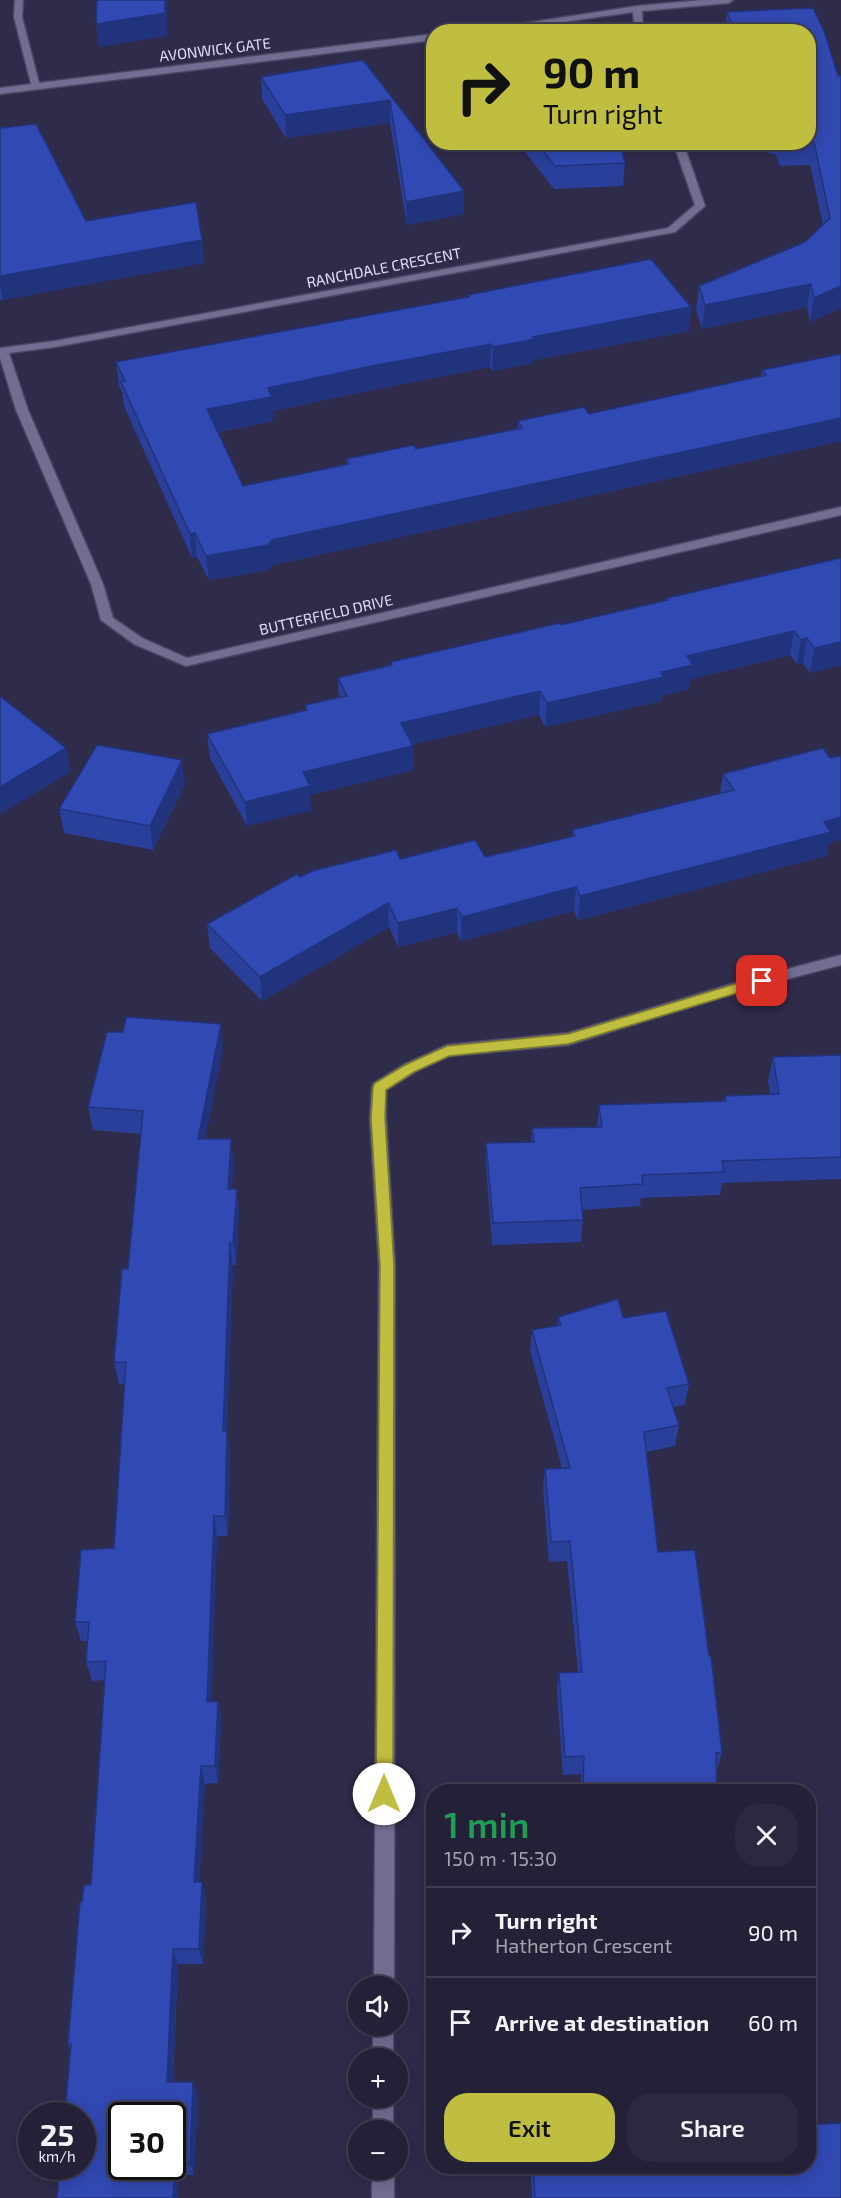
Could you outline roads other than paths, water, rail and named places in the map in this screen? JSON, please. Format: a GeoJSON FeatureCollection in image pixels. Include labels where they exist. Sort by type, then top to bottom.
{"type":"FeatureCollection","features":[{"type":"Feature","properties":{"kind":"street"},"geometry":{"type":"LineString","coordinates":[[19,0],[18,17],[36,88]]}},
{"type":"Feature","properties":{"kind":"street"},"geometry":{"type":"LineString","coordinates":[[529,24],[637,9],[729,0]]}},
{"type":"Feature","properties":{"kind":"street"},"geometry":{"type":"LineString","coordinates":[[637,9],[638,24]]}},
{"type":"Feature","properties":{"kind":"street","name":"AVONWICK GATE"},"geometry":{"type":"LineString","coordinates":[[0,91],[426,37]]}},
{"type":"Feature","properties":{"kind":"street","name":"RANCHDALE CRESCENT"},"geometry":{"type":"LineString","coordinates":[[2,351],[66,342],[671,230],[700,206],[681,150]]}},
{"type":"Feature","properties":{"kind":"street","name":"BUTTERFIELD DRIVE"},"geometry":{"type":"LineString","coordinates":[[2,351],[21,410],[97,584],[107,620],[138,641],[186,662],[841,511]]}},
{"type":"Feature","properties":{"kind":"street"},"geometry":{"type":"LineString","coordinates":[[384,1976],[387,1266],[378,1118],[379,1087],[410,1068],[447,1051],[568,1039],[742,986],[841,960]]}},
{"type":"Feature","properties":{"kind":"street"},"geometry":{"type":"LineString","coordinates":[[383,2180],[383,2198]]}}]}
